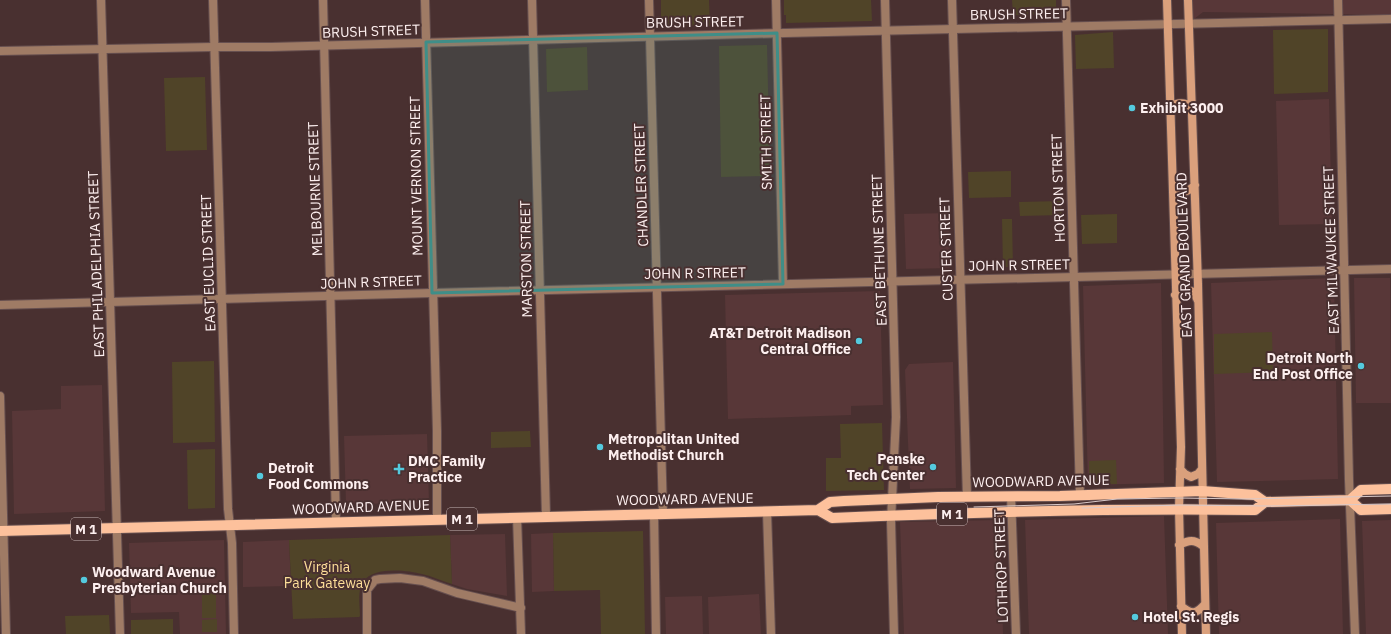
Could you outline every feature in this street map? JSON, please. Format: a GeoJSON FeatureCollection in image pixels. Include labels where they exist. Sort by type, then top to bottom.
{"type":"FeatureCollection","features":[{"type":"Feature","properties":{"kind":"main road","name":"EAST GRAND BOULEVARD"},"geometry":{"type":"LineString","coordinates":[[1167,0],[1180,426],[1179,545],[1182,634]]}},
{"type":"Feature","properties":{"kind":"main road","name":"EAST GRAND BOULEVARD"},"geometry":{"type":"LineString","coordinates":[[1188,0],[1198,274],[1204,604],[1206,634]]}},
{"type":"Feature","properties":{"kind":"main road"},"geometry":{"type":"LineString","coordinates":[[1170,107],[1175,104],[1186,103],[1192,107]]}},
{"type":"Feature","properties":{"kind":"main road"},"geometry":{"type":"LineString","coordinates":[[1172,177],[1174,186],[1177,190],[1182,192],[1191,189],[1195,185]]}},
{"type":"Feature","properties":{"kind":"main road"},"geometry":{"type":"LineString","coordinates":[[1175,295],[1181,290],[1187,289],[1194,292],[1198,301]]}},
{"type":"Feature","properties":{"kind":"main road"},"geometry":{"type":"LineString","coordinates":[[1180,469],[1185,474],[1191,476],[1198,474],[1202,469]]}},
{"type":"Feature","properties":{"kind":"main road"},"geometry":{"type":"LineString","coordinates":[[1391,489],[1361,490],[1350,500],[1361,510],[1391,509]]}},
{"type":"Feature","properties":{"kind":"main road","name":"WOODWARD AVENUE"},"geometry":{"type":"LineString","coordinates":[[2,531],[546,516],[767,512],[818,510],[830,502],[892,499],[1202,491],[1255,495],[1265,502],[1350,500]]}},
{"type":"Feature","properties":{"kind":"main road","name":"WOODWARD AVENUE"},"geometry":{"type":"LineString","coordinates":[[818,510],[832,518],[891,515],[1179,508],[1255,510],[1265,502]]}},
{"type":"Feature","properties":{"kind":"main road"},"geometry":{"type":"LineString","coordinates":[[1179,545],[1189,540],[1198,542],[1203,546]]}},
{"type":"Feature","properties":{"kind":"main road"},"geometry":{"type":"LineString","coordinates":[[1181,606],[1188,611],[1196,612],[1200,610],[1204,604]]}},
{"type":"Feature","properties":{"kind":"street","name":"EAST PHILADELPHIA STREET"},"geometry":{"type":"LineString","coordinates":[[101,0],[120,634]]}},
{"type":"Feature","properties":{"kind":"street","name":"EAST EUCLID STREET"},"geometry":{"type":"LineString","coordinates":[[212,0],[228,509],[232,543],[234,634]]}},
{"type":"Feature","properties":{"kind":"street","name":"MELBOURNE STREET"},"geometry":{"type":"LineString","coordinates":[[323,0],[336,522]]}},
{"type":"Feature","properties":{"kind":"street","name":"MOUNT VERNON STREET"},"geometry":{"type":"LineString","coordinates":[[425,0],[437,430],[438,519]]}},
{"type":"Feature","properties":{"kind":"street","name":"MARSTON STREET"},"geometry":{"type":"LineString","coordinates":[[532,0],[546,516]]}},
{"type":"Feature","properties":{"kind":"street","name":"CHANDLER STREET"},"geometry":{"type":"LineString","coordinates":[[649,0],[657,287],[658,514],[656,634]]}},
{"type":"Feature","properties":{"kind":"street","name":"SMITH STREET"},"geometry":{"type":"LineString","coordinates":[[776,0],[783,284]]}},
{"type":"Feature","properties":{"kind":"street","name":"EAST BETHUNE STREET"},"geometry":{"type":"LineString","coordinates":[[885,0],[896,417],[891,515],[894,634]]}},
{"type":"Feature","properties":{"kind":"street","name":"CUSTER STREET"},"geometry":{"type":"LineString","coordinates":[[952,0],[967,497]]}},
{"type":"Feature","properties":{"kind":"street","name":"HORTON STREET"},"geometry":{"type":"LineString","coordinates":[[1066,0],[1080,495]]}},
{"type":"Feature","properties":{"kind":"street","name":"EAST MILWAUKEE STREET"},"geometry":{"type":"LineString","coordinates":[[1338,0],[1354,634]]}},
{"type":"Feature","properties":{"kind":"street","name":"BRUSH STREET"},"geometry":{"type":"LineString","coordinates":[[0,51],[213,46],[324,46],[650,36],[1391,19]]}},
{"type":"Feature","properties":{"kind":"street","name":"JOHN R STREET"},"geometry":{"type":"LineString","coordinates":[[0,305],[1391,269]]}},
{"type":"Feature","properties":{"kind":"street"},"geometry":{"type":"LineString","coordinates":[[0,396],[2,531],[6,634]]}},
{"type":"Feature","properties":{"kind":"street","name":"LOTHROP STREET"},"geometry":{"type":"LineString","coordinates":[[1011,496],[1016,634]]}},
{"type":"Feature","properties":{"kind":"street"},"geometry":{"type":"LineString","coordinates":[[767,512],[771,634]]}},
{"type":"Feature","properties":{"kind":"street"},"geometry":{"type":"LineString","coordinates":[[517,517],[521,634]]}},
{"type":"Feature","properties":{"kind":"street"},"geometry":{"type":"LineString","coordinates":[[367,634],[367,590],[375,580],[380,579],[400,578],[423,581],[457,593],[521,608]]}},
{"type":"Feature","properties":{"kind":"highlighted area"},"geometry":{"type":"Polygon","coordinates":[[[777,33],[783,284],[432,293],[426,42],[777,33]]]}},
{"type":"Feature","properties":{"kind":"shaded area"},"geometry":{"type":"Polygon","coordinates":[[[1189,0],[1391,0],[1391,15],[1203,12],[1189,23],[1189,0]]]}},
{"type":"Feature","properties":{"kind":"shaded area"},"geometry":{"type":"Polygon","coordinates":[[[1329,99],[1332,224],[1279,225],[1276,101],[1329,99]]]}},
{"type":"Feature","properties":{"kind":"shaded area"},"geometry":{"type":"Polygon","coordinates":[[[949,213],[950,268],[906,269],[904,214],[949,213]]]}},
{"type":"Feature","properties":{"kind":"shaded area"},"geometry":{"type":"Polygon","coordinates":[[[1334,278],[1338,479],[1217,482],[1211,283],[1334,278]]]}},
{"type":"Feature","properties":{"kind":"shaded area"},"geometry":{"type":"Polygon","coordinates":[[[1354,278],[1390,278],[1391,403],[1356,403],[1354,278]]]}},
{"type":"Feature","properties":{"kind":"shaded area"},"geometry":{"type":"Polygon","coordinates":[[[1161,283],[1164,483],[1088,485],[1083,286],[1161,283]]]}},
{"type":"Feature","properties":{"kind":"shaded area"},"geometry":{"type":"Polygon","coordinates":[[[880,291],[883,405],[851,406],[851,415],[728,419],[725,295],[880,291]]]}},
{"type":"Feature","properties":{"kind":"shaded area"},"geometry":{"type":"Polygon","coordinates":[[[953,362],[956,488],[910,489],[905,370],[909,364],[953,362]]]}},
{"type":"Feature","properties":{"kind":"shaded area"},"geometry":{"type":"Polygon","coordinates":[[[102,385],[105,511],[14,514],[12,411],[61,409],[61,386],[102,385]]]}},
{"type":"Feature","properties":{"kind":"shaded area","name":"DMC Family Practice"},"geometry":{"type":"Polygon","coordinates":[[[427,434],[429,503],[346,504],[344,436],[427,434]]]}},
{"type":"Feature","properties":{"kind":"shaded area"},"geometry":{"type":"Polygon","coordinates":[[[1164,516],[1168,634],[1029,634],[1025,520],[1164,516]]]}},
{"type":"Feature","properties":{"kind":"shaded area"},"geometry":{"type":"Polygon","coordinates":[[[1340,519],[1343,634],[1219,634],[1216,523],[1340,519]]]}},
{"type":"Feature","properties":{"kind":"shaded area"},"geometry":{"type":"Polygon","coordinates":[[[1000,520],[1003,634],[904,634],[900,522],[1000,520]]]}},
{"type":"Feature","properties":{"kind":"shaded area"},"geometry":{"type":"Polygon","coordinates":[[[1391,520],[1391,634],[1366,634],[1362,521],[1391,520]]]}},
{"type":"Feature","properties":{"kind":"shaded area"},"geometry":{"type":"Polygon","coordinates":[[[553,533],[554,591],[532,592],[531,534],[553,533]]]}},
{"type":"Feature","properties":{"kind":"shaded area"},"geometry":{"type":"Polygon","coordinates":[[[505,534],[507,596],[467,589],[452,584],[450,535],[505,534]]]}},
{"type":"Feature","properties":{"kind":"shaded area"},"geometry":{"type":"Polygon","coordinates":[[[224,540],[226,634],[180,634],[179,612],[131,613],[129,543],[224,540]]]}},
{"type":"Feature","properties":{"kind":"shaded area"},"geometry":{"type":"Polygon","coordinates":[[[289,540],[291,586],[243,587],[243,542],[289,540]]]}},
{"type":"Feature","properties":{"kind":"shaded area"},"geometry":{"type":"Polygon","coordinates":[[[759,594],[761,634],[709,634],[708,597],[759,594]]]}},
{"type":"Feature","properties":{"kind":"shaded area"},"geometry":{"type":"Polygon","coordinates":[[[702,596],[703,634],[666,634],[665,597],[702,596]]]}},
{"type":"Feature","properties":{"kind":"green space"},"geometry":{"type":"Polygon","coordinates":[[[661,0],[709,0],[710,26],[661,25],[661,0]]]}},
{"type":"Feature","properties":{"kind":"green space"},"geometry":{"type":"Polygon","coordinates":[[[784,0],[871,0],[872,21],[786,23],[786,15],[784,15],[784,0]]]}},
{"type":"Feature","properties":{"kind":"green space"},"geometry":{"type":"Polygon","coordinates":[[[1012,0],[1056,0],[1056,14],[1013,15],[1012,0]]]}},
{"type":"Feature","properties":{"kind":"green space"},"geometry":{"type":"Polygon","coordinates":[[[1328,29],[1328,92],[1274,94],[1273,30],[1328,29]]]}},
{"type":"Feature","properties":{"kind":"green space"},"geometry":{"type":"Polygon","coordinates":[[[1113,32],[1114,68],[1076,69],[1075,35],[1113,32]]]}},
{"type":"Feature","properties":{"kind":"green space"},"geometry":{"type":"Polygon","coordinates":[[[767,45],[770,176],[721,177],[719,46],[767,45]]]}},
{"type":"Feature","properties":{"kind":"green space"},"geometry":{"type":"Polygon","coordinates":[[[587,47],[588,90],[547,92],[546,49],[587,47]]]}},
{"type":"Feature","properties":{"kind":"green space"},"geometry":{"type":"Polygon","coordinates":[[[205,77],[207,150],[166,151],[164,78],[205,77]]]}},
{"type":"Feature","properties":{"kind":"green space"},"geometry":{"type":"Polygon","coordinates":[[[1011,171],[1011,197],[969,198],[968,172],[1011,171]]]}},
{"type":"Feature","properties":{"kind":"green space"},"geometry":{"type":"Polygon","coordinates":[[[1062,201],[1062,215],[1020,216],[1019,202],[1062,201]]]}},
{"type":"Feature","properties":{"kind":"green space"},"geometry":{"type":"Polygon","coordinates":[[[1117,214],[1117,243],[1082,244],[1081,215],[1117,214]]]}},
{"type":"Feature","properties":{"kind":"green space"},"geometry":{"type":"Polygon","coordinates":[[[1002,219],[1012,219],[1013,267],[1003,267],[1002,219]]]}},
{"type":"Feature","properties":{"kind":"green space"},"geometry":{"type":"Polygon","coordinates":[[[1272,332],[1273,372],[1214,374],[1214,334],[1272,332]]]}},
{"type":"Feature","properties":{"kind":"green space"},"geometry":{"type":"Polygon","coordinates":[[[214,361],[215,442],[173,443],[172,362],[214,361]]]}},
{"type":"Feature","properties":{"kind":"green space"},"geometry":{"type":"Polygon","coordinates":[[[882,423],[884,490],[826,491],[826,458],[841,458],[840,424],[882,423]]]}},
{"type":"Feature","properties":{"kind":"green space"},"geometry":{"type":"Polygon","coordinates":[[[530,431],[531,447],[491,448],[491,432],[530,431]]]}},
{"type":"Feature","properties":{"kind":"green space"},"geometry":{"type":"Polygon","coordinates":[[[215,449],[215,508],[188,509],[187,450],[215,449]]]}},
{"type":"Feature","properties":{"kind":"green space"},"geometry":{"type":"Polygon","coordinates":[[[1116,460],[1117,484],[1089,484],[1089,461],[1116,460]]]}},
{"type":"Feature","properties":{"kind":"green space"},"geometry":{"type":"Polygon","coordinates":[[[643,531],[645,634],[601,634],[600,590],[554,591],[553,533],[643,531]]]}},
{"type":"Feature","properties":{"kind":"green space","name":"Virginia Park Gateway"},"geometry":{"type":"Polygon","coordinates":[[[450,535],[452,584],[430,576],[416,573],[391,570],[382,571],[374,573],[368,577],[361,586],[359,594],[359,617],[293,619],[289,540],[450,535]]]}},
{"type":"Feature","properties":{"kind":"green space"},"geometry":{"type":"Polygon","coordinates":[[[202,593],[216,593],[216,618],[202,618],[202,593]]]}},
{"type":"Feature","properties":{"kind":"green space"},"geometry":{"type":"Polygon","coordinates":[[[109,615],[110,634],[66,634],[65,616],[109,615]]]}},
{"type":"Feature","properties":{"kind":"green space"},"geometry":{"type":"Polygon","coordinates":[[[173,619],[173,634],[131,634],[131,620],[173,619]]]}},
{"type":"Feature","properties":{"kind":"green space"},"geometry":{"type":"Polygon","coordinates":[[[217,619],[217,632],[202,632],[202,620],[217,619]]]}},
{"type":"Feature","properties":{"kind":"tram line"},"geometry":{"type":"LineString","coordinates":[[974,507],[1074,504],[1117,499],[1247,499],[1391,496]]}},
{"type":"Feature","properties":{"kind":"tram line"},"geometry":{"type":"LineString","coordinates":[[1082,508],[1179,505],[1268,506],[1391,504]]}},
{"type":"Feature","properties":{"kind":"place","name":"Exhibit 3000"},"geometry":{"type":"Point","coordinates":[1132,108]}},
{"type":"Feature","properties":{"kind":"place","name":"AT&T Detroit Madison Central Office"},"geometry":{"type":"Point","coordinates":[859,341]}},
{"type":"Feature","properties":{"kind":"place","name":"Detroit North End Post Office"},"geometry":{"type":"Point","coordinates":[1361,366]}},
{"type":"Feature","properties":{"kind":"place","name":"Metropolitan United Methodist Church"},"geometry":{"type":"Point","coordinates":[600,447]}},
{"type":"Feature","properties":{"kind":"place","name":"Penske Tech Center"},"geometry":{"type":"Point","coordinates":[933,467]}},
{"type":"Feature","properties":{"kind":"place","name":"DMC Family Practice"},"geometry":{"type":"Point","coordinates":[399,469]}},
{"type":"Feature","properties":{"kind":"place","name":"Detroit Food Commons"},"geometry":{"type":"Point","coordinates":[260,476]}},
{"type":"Feature","properties":{"kind":"place","name":"Woodward Avenue Presbyterian Church"},"geometry":{"type":"Point","coordinates":[84,580]}},
{"type":"Feature","properties":{"kind":"place","name":"Hotel St. Regis"},"geometry":{"type":"Point","coordinates":[1135,617]}}]}
